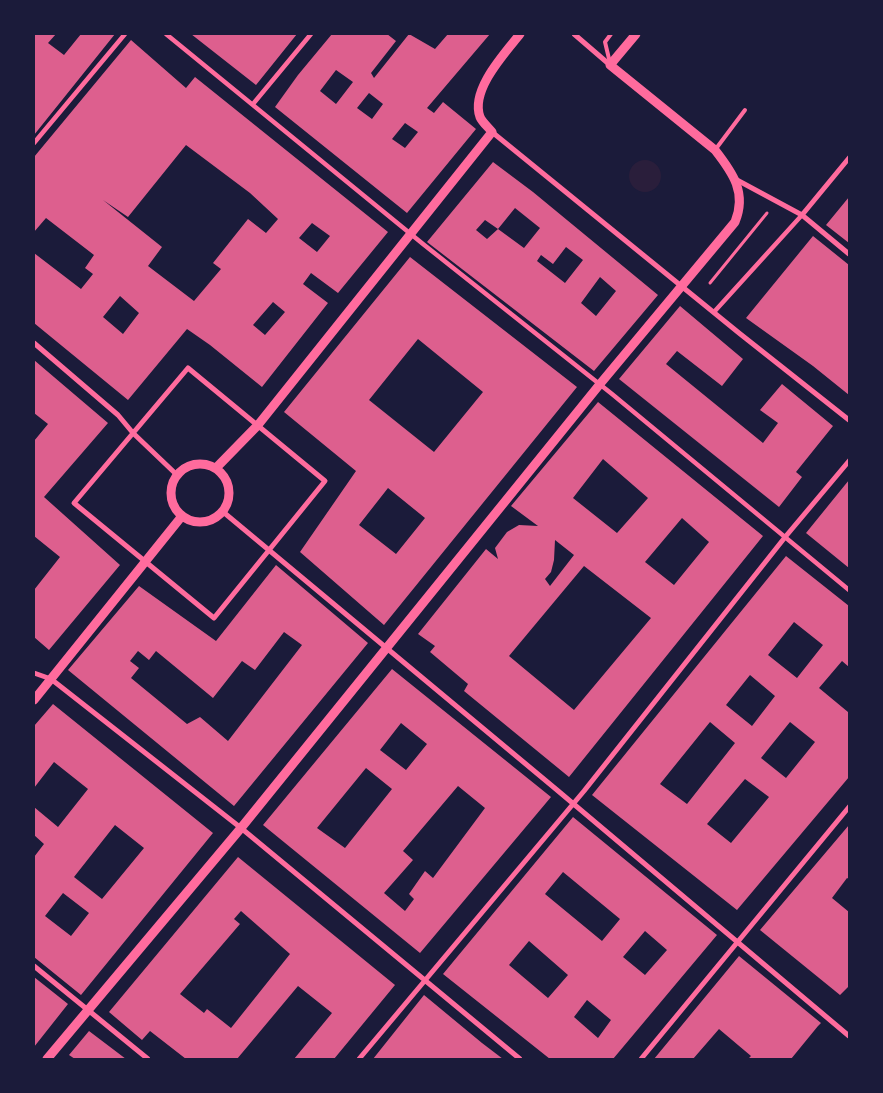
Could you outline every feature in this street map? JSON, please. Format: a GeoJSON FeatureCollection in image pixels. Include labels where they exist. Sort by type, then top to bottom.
{"type":"FeatureCollection","features":[{"type":"Feature","properties":{"kind":"street"},"geometry":{"type":"LineString","coordinates":[[34,143],[125,34]]}},
{"type":"Feature","properties":{"kind":"street"},"geometry":{"type":"LineString","coordinates":[[166,34],[412,235],[600,384],[849,590]]}},
{"type":"Feature","properties":{"kind":"street"},"geometry":{"type":"LineString","coordinates":[[253,104],[311,34]]}},
{"type":"Feature","properties":{"kind":"street"},"geometry":{"type":"LineString","coordinates":[[520,34],[484,82],[480,100],[480,117],[492,132],[849,420]]}},
{"type":"Feature","properties":{"kind":"street"},"geometry":{"type":"LineString","coordinates":[[574,34],[715,150],[737,180],[802,215],[849,254]]}},
{"type":"Feature","properties":{"kind":"street"},"geometry":{"type":"LineString","coordinates":[[610,65],[636,34]]}},
{"type":"Feature","properties":{"kind":"street"},"geometry":{"type":"LineString","coordinates":[[216,468],[258,425],[412,235],[492,132]]}},
{"type":"Feature","properties":{"kind":"street"},"geometry":{"type":"LineString","coordinates":[[714,312],[802,215],[849,158]]}},
{"type":"Feature","properties":{"kind":"street"},"geometry":{"type":"LineString","coordinates":[[47,1059],[241,828],[681,285],[717,246],[735,222],[740,203],[737,180]]}},
{"type":"Feature","properties":{"kind":"street"},"geometry":{"type":"LineString","coordinates":[[34,344],[118,415],[133,433],[176,475]]}},
{"type":"Feature","properties":{"kind":"street"},"geometry":{"type":"LineString","coordinates":[[188,368],[258,425],[325,480],[270,552],[214,618],[74,503],[188,368]]}},
{"type":"Feature","properties":{"kind":"street"},"geometry":{"type":"LineString","coordinates":[[359,1059],[574,804],[786,536],[849,461]]}},
{"type":"Feature","properties":{"kind":"street"},"geometry":{"type":"LineString","coordinates":[[195,464],[216,468],[227,484],[229,493],[222,511],[208,521],[190,520],[182,516],[172,501],[171,492],[176,475],[182,469],[195,464]]}},
{"type":"Feature","properties":{"kind":"street"},"geometry":{"type":"LineString","coordinates":[[222,511],[849,1036]]}},
{"type":"Feature","properties":{"kind":"street"},"geometry":{"type":"LineString","coordinates":[[34,700],[182,516]]}},
{"type":"Feature","properties":{"kind":"street"},"geometry":{"type":"LineString","coordinates":[[34,672],[51,679],[241,828],[520,1059]]}},
{"type":"Feature","properties":{"kind":"street"},"geometry":{"type":"LineString","coordinates":[[640,1059],[849,807]]}},
{"type":"Feature","properties":{"kind":"street"},"geometry":{"type":"LineString","coordinates":[[34,966],[148,1059]]}},
{"type":"Feature","properties":{"kind":"lane"},"geometry":{"type":"LineString","coordinates":[[610,65],[605,42],[611,34]]}},
{"type":"Feature","properties":{"kind":"lane"},"geometry":{"type":"LineString","coordinates":[[715,150],[745,110]]}},
{"type":"Feature","properties":{"kind":"path"},"geometry":{"type":"LineString","coordinates":[[710,283],[767,213]]}},
{"type":"Feature","properties":{"kind":"shaded area"},"geometry":{"type":"Polygon","coordinates":[[[645,160],[651,161],[656,165],[660,170],[660,182],[656,187],[651,191],[645,192],[639,191],[634,187],[630,182],[629,176],[630,170],[634,165],[639,161],[645,160]]]}},
{"type":"Feature","properties":{"kind":"building"},"geometry":{"type":"Polygon","coordinates":[[[34,34],[56,34],[48,43],[64,55],[81,34],[115,34],[34,135],[34,34]]]}},
{"type":"Feature","properties":{"kind":"building"},"geometry":{"type":"Polygon","coordinates":[[[191,34],[297,34],[256,85],[191,34]]]}},
{"type":"Feature","properties":{"kind":"building"},"geometry":{"type":"Polygon","coordinates":[[[332,34],[387,34],[396,41],[371,73],[374,78],[409,34],[435,49],[448,34],[490,34],[427,108],[434,113],[443,102],[476,129],[407,213],[275,107],[298,75],[332,34]],[[336,70],[320,91],[336,104],[353,82],[336,70]],[[369,93],[357,108],[372,119],[383,104],[369,93]],[[405,123],[392,139],[405,148],[418,132],[405,123]]]}},
{"type":"Feature","properties":{"kind":"building"},"geometry":{"type":"Polygon","coordinates":[[[131,40],[186,88],[195,77],[388,232],[338,293],[311,273],[303,284],[328,303],[262,387],[187,329],[128,400],[34,323],[34,253],[81,289],[93,274],[85,268],[94,255],[46,218],[34,232],[34,157],[131,40]],[[186,145],[128,217],[103,200],[162,247],[148,266],[194,301],[221,269],[213,263],[248,219],[266,233],[278,219],[250,193],[186,145]],[[312,223],[299,238],[317,252],[330,236],[312,223]],[[120,296],[103,317],[123,334],[139,313],[120,296]],[[273,302],[253,325],[265,335],[285,312],[273,302]]]}},
{"type":"Feature","properties":{"kind":"building"},"geometry":{"type":"Polygon","coordinates":[[[493,162],[533,192],[658,295],[594,371],[427,242],[493,162]],[[515,208],[498,229],[524,248],[540,228],[515,208]],[[485,220],[476,230],[487,239],[498,229],[485,220]],[[566,247],[553,264],[541,255],[537,261],[565,283],[583,260],[566,247]],[[600,277],[581,303],[596,316],[616,291],[600,277]]]}},
{"type":"Feature","properties":{"kind":"building"},"geometry":{"type":"Polygon","coordinates":[[[849,197],[849,243],[826,225],[849,197]]]}},
{"type":"Feature","properties":{"kind":"building"},"geometry":{"type":"Polygon","coordinates":[[[813,236],[849,265],[849,395],[813,366],[746,318],[813,236]]]}},
{"type":"Feature","properties":{"kind":"building"},"geometry":{"type":"Polygon","coordinates":[[[410,257],[577,387],[384,625],[300,552],[356,471],[284,412],[410,257]],[[418,339],[369,400],[434,452],[483,392],[418,339]],[[388,488],[359,525],[396,554],[425,518],[388,488]]]}},
{"type":"Feature","properties":{"kind":"building"},"geometry":{"type":"Polygon","coordinates":[[[680,306],[743,359],[722,386],[677,351],[666,364],[763,443],[778,423],[760,410],[782,384],[833,426],[796,472],[802,477],[779,507],[619,379],[680,306]]]}},
{"type":"Feature","properties":{"kind":"building"},"geometry":{"type":"Polygon","coordinates":[[[34,360],[108,423],[44,497],[120,565],[49,650],[34,637],[34,590],[60,557],[34,536],[34,441],[48,424],[34,413],[34,360]]]}},
{"type":"Feature","properties":{"kind":"building"},"geometry":{"type":"Polygon","coordinates":[[[598,402],[763,536],[569,777],[464,691],[468,684],[430,652],[435,646],[418,634],[486,549],[498,559],[495,548],[507,532],[519,525],[538,526],[511,506],[598,402]],[[603,459],[573,498],[617,533],[648,498],[603,459]],[[682,518],[645,562],[674,585],[709,542],[682,518]],[[555,540],[551,572],[545,579],[550,586],[574,555],[555,540]],[[584,566],[509,656],[574,710],[651,618],[584,566]]]}},
{"type":"Feature","properties":{"kind":"building"},"geometry":{"type":"Polygon","coordinates":[[[849,480],[849,568],[806,533],[849,480]]]}},
{"type":"Feature","properties":{"kind":"building"},"geometry":{"type":"Polygon","coordinates":[[[786,556],[849,606],[849,667],[842,661],[819,688],[848,712],[849,710],[849,777],[737,910],[592,795],[786,556]],[[794,622],[768,655],[797,678],[823,645],[794,622]],[[750,675],[726,705],[752,726],[775,696],[750,675]],[[710,722],[660,784],[687,804],[735,743],[710,722]],[[790,722],[761,758],[786,778],[815,742],[790,722]],[[745,779],[707,824],[731,843],[769,797],[745,779]]]}},
{"type":"Feature","properties":{"kind":"building"},"geometry":{"type":"Polygon","coordinates":[[[276,565],[368,643],[234,806],[68,670],[139,586],[216,641],[276,565]],[[284,632],[255,670],[242,661],[213,698],[156,651],[149,660],[138,651],[130,661],[139,668],[131,678],[187,724],[200,717],[228,741],[302,645],[284,632]]]}},
{"type":"Feature","properties":{"kind":"building"},"geometry":{"type":"Polygon","coordinates":[[[392,669],[551,797],[420,953],[263,825],[392,669]],[[401,723],[380,750],[406,770],[427,744],[401,723]],[[366,768],[317,828],[345,848],[392,789],[366,768]],[[458,786],[403,851],[413,860],[384,893],[405,911],[414,899],[409,894],[425,871],[433,878],[485,808],[458,786]]]}},
{"type":"Feature","properties":{"kind":"building"},"geometry":{"type":"Polygon","coordinates":[[[53,704],[213,833],[81,995],[34,957],[34,857],[44,844],[34,835],[34,807],[58,827],[88,789],[54,762],[34,788],[34,726],[53,704]],[[115,825],[74,877],[102,899],[144,848],[115,825]],[[63,893],[45,916],[71,936],[89,913],[63,893]]]}},
{"type":"Feature","properties":{"kind":"building"},"geometry":{"type":"Polygon","coordinates":[[[573,817],[717,935],[613,1059],[550,1059],[443,974],[573,817]],[[563,872],[545,894],[602,941],[620,919],[563,872]],[[645,931],[623,957],[645,975],[667,950],[645,931]],[[529,941],[509,965],[548,998],[568,975],[529,941]],[[587,1000],[574,1017],[598,1038],[611,1020],[587,1000]]]}},
{"type":"Feature","properties":{"kind":"building"},"geometry":{"type":"Polygon","coordinates":[[[849,825],[849,879],[847,878],[832,898],[849,912],[849,986],[840,995],[760,930],[849,825]]]}},
{"type":"Feature","properties":{"kind":"building"},"geometry":{"type":"Polygon","coordinates":[[[238,857],[395,985],[334,1059],[294,1059],[332,1013],[298,986],[237,1059],[186,1059],[150,1031],[142,1040],[109,1012],[238,857]],[[241,911],[234,919],[240,924],[180,994],[204,1013],[207,1009],[231,1028],[290,954],[241,911]]]}},
{"type":"Feature","properties":{"kind":"building"},"geometry":{"type":"Polygon","coordinates":[[[739,956],[821,1023],[791,1059],[748,1059],[751,1056],[719,1029],[693,1059],[654,1059],[739,956]]]}},
{"type":"Feature","properties":{"kind":"building"},"geometry":{"type":"Polygon","coordinates":[[[34,977],[68,1004],[34,1047],[34,977]]]}},
{"type":"Feature","properties":{"kind":"building"},"geometry":{"type":"Polygon","coordinates":[[[424,995],[482,1043],[503,1059],[373,1059],[424,995]]]}},
{"type":"Feature","properties":{"kind":"building"},"geometry":{"type":"Polygon","coordinates":[[[89,1031],[126,1059],[75,1059],[69,1055],[89,1031]]]}}]}
